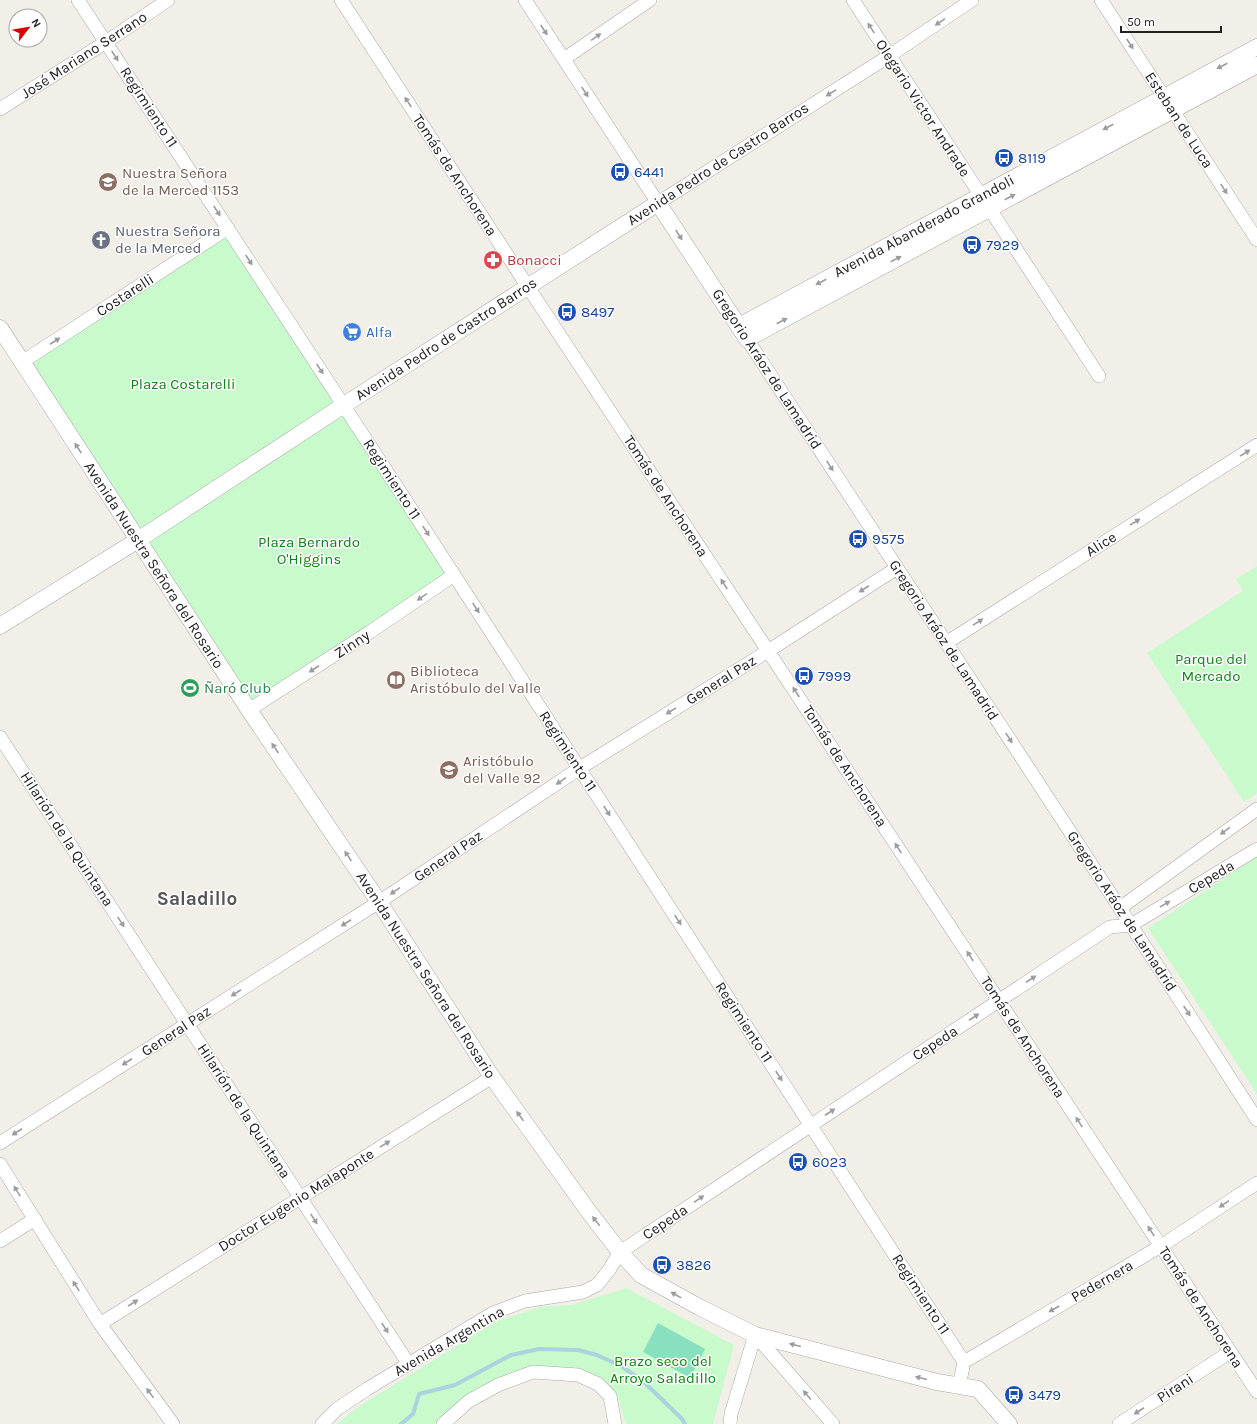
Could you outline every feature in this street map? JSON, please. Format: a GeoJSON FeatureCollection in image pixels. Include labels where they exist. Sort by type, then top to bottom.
{"type":"FeatureCollection","features":[{"type":"Feature","properties":{"kind":"street","name":"Regimiento 11"},"geometry":{"type":"LineString","coordinates":[[78,0],[344,405],[964,1362]]}},
{"type":"Feature","properties":{"kind":"street","name":"José Mariano Serrano"},"geometry":{"type":"LineString","coordinates":[[0,109],[106,42],[168,0]]}},
{"type":"Feature","properties":{"kind":"street","name":"Tomás de Anchorena"},"geometry":{"type":"LineString","coordinates":[[341,0],[528,287],[1257,1392]]}},
{"type":"Feature","properties":{"kind":"street","name":"Gregorio Aráoz de Lamadrid"},"geometry":{"type":"LineString","coordinates":[[525,0],[1131,924],[1257,1120]]}},
{"type":"Feature","properties":{"kind":"street"},"geometry":{"type":"LineString","coordinates":[[564,59],[650,0]]}},
{"type":"Feature","properties":{"kind":"street","name":"Olegario Victor Andrade"},"geometry":{"type":"LineString","coordinates":[[853,0],[1099,376]]}},
{"type":"Feature","properties":{"kind":"street","name":"Avenida Pedro de Castro Barros"},"geometry":{"type":"LineString","coordinates":[[0,626],[138,540],[344,405],[889,56],[972,0]]}},
{"type":"Feature","properties":{"kind":"street","name":"Esteban de Luca"},"geometry":{"type":"LineString","coordinates":[[1101,0],[1257,240]]}},
{"type":"Feature","properties":{"kind":"street","name":"Avenida Abanderado Grandoli"},"geometry":{"type":"LineString","coordinates":[[743,333],[1168,103],[1257,47]]}},
{"type":"Feature","properties":{"kind":"street","name":"Avenida Abanderado Grandoli"},"geometry":{"type":"LineString","coordinates":[[1168,103],[1257,65]]}},
{"type":"Feature","properties":{"kind":"street","name":"Costarelli"},"geometry":{"type":"LineString","coordinates":[[22,362],[228,228]]}},
{"type":"Feature","properties":{"kind":"street","name":"Avenida Nuestra Señora del Rosario"},"geometry":{"type":"LineString","coordinates":[[0,328],[249,710],[379,902],[492,1077],[589,1212],[620,1252],[641,1275],[754,1335],[937,1382],[978,1389],[1009,1424]]}},
{"type":"Feature","properties":{"kind":"street","name":"Alice"},"geometry":{"type":"LineString","coordinates":[[946,643],[1257,445]]}},
{"type":"Feature","properties":{"kind":"street","name":"General Paz"},"geometry":{"type":"LineString","coordinates":[[0,1143],[379,902],[580,768],[897,568]]}},
{"type":"Feature","properties":{"kind":"street","name":"Zinny"},"geometry":{"type":"LineString","coordinates":[[249,710],[370,632],[454,575]]}},
{"type":"Feature","properties":{"kind":"street","name":"Hilarión de la Quintana"},"geometry":{"type":"LineString","coordinates":[[0,737],[408,1363]]}},
{"type":"Feature","properties":{"kind":"street","name":"Cepeda"},"geometry":{"type":"LineString","coordinates":[[1120,908],[1257,809]]}},
{"type":"Feature","properties":{"kind":"street","name":"Cepeda"},"geometry":{"type":"LineString","coordinates":[[620,1252],[1110,927],[1131,924],[1257,849]]}},
{"type":"Feature","properties":{"kind":"street","name":"Doctor Eugenio Malaponte"},"geometry":{"type":"LineString","coordinates":[[100,1324],[492,1077]]}},
{"type":"Feature","properties":{"kind":"street"},"geometry":{"type":"LineString","coordinates":[[0,1164],[100,1324],[173,1424]]}},
{"type":"Feature","properties":{"kind":"street","name":"Pedernera"},"geometry":{"type":"LineString","coordinates":[[964,1362],[1161,1246],[1257,1183]]}},
{"type":"Feature","properties":{"kind":"street"},"geometry":{"type":"LineString","coordinates":[[0,1241],[35,1219]]}},
{"type":"Feature","properties":{"kind":"street","name":"Avenida Argentina"},"geometry":{"type":"LineString","coordinates":[[322,1424],[337,1409],[408,1363],[493,1313],[525,1301],[583,1292],[597,1285],[609,1270],[620,1252]]}},
{"type":"Feature","properties":{"kind":"street"},"geometry":{"type":"LineString","coordinates":[[730,1424],[731,1414],[754,1335]]}},
{"type":"Feature","properties":{"kind":"street"},"geometry":{"type":"LineString","coordinates":[[754,1335],[833,1424]]}},
{"type":"Feature","properties":{"kind":"street","name":"Pirani"},"geometry":{"type":"LineString","coordinates":[[1119,1424],[1230,1352]]}},
{"type":"Feature","properties":{"kind":"street"},"geometry":{"type":"LineString","coordinates":[[959,1386],[964,1362]]}},
{"type":"Feature","properties":{"kind":"street"},"geometry":{"type":"LineString","coordinates":[[443,1424],[469,1401],[498,1385],[533,1372],[578,1375],[598,1384],[610,1396],[615,1424]]}},
{"type":"Feature","properties":{"kind":"green space"},"geometry":{"type":"Polygon","coordinates":[[[228,228],[454,575],[249,710],[22,362],[228,228]]]}},
{"type":"Feature","properties":{"kind":"green space","name":"Parque del Mercado"},"geometry":{"type":"Polygon","coordinates":[[[1257,566],[1257,793],[1244,802],[1147,653],[1243,591],[1236,579],[1257,566]]]}},
{"type":"Feature","properties":{"kind":"green space"},"geometry":{"type":"Polygon","coordinates":[[[1257,857],[1257,1094],[1148,928],[1257,857]]]}},
{"type":"Feature","properties":{"kind":"green space","name":"Brazo seco del Arroyo Saladillo"},"geometry":{"type":"Polygon","coordinates":[[[626,1288],[734,1345],[713,1424],[626,1424],[619,1401],[603,1381],[531,1366],[467,1398],[434,1424],[337,1424],[358,1407],[497,1321],[540,1307],[572,1305],[626,1288]]]}},
{"type":"Feature","properties":{"kind":"green space"},"geometry":{"type":"Polygon","coordinates":[[[658,1323],[705,1349],[690,1378],[643,1352],[658,1323]]]}},
{"type":"Feature","properties":{"kind":"waterway"},"geometry":{"type":"LineString","coordinates":[[401,1424],[413,1414],[419,1394],[455,1385],[511,1355],[539,1349],[578,1350],[597,1355],[621,1366],[643,1381],[682,1419],[685,1424]]}},
{"type":"Feature","properties":{"kind":"place","name":"8119"},"geometry":{"type":"Point","coordinates":[1004,158]}},
{"type":"Feature","properties":{"kind":"place","name":"6441"},"geometry":{"type":"Point","coordinates":[620,172]}},
{"type":"Feature","properties":{"kind":"place","name":"Nuestra Señora de la Merced 1153"},"geometry":{"type":"Point","coordinates":[108,182]}},
{"type":"Feature","properties":{"kind":"place","name":"Nuestra Señora de la Merced"},"geometry":{"type":"Point","coordinates":[101,240]}},
{"type":"Feature","properties":{"kind":"place","name":"7929"},"geometry":{"type":"Point","coordinates":[972,245]}},
{"type":"Feature","properties":{"kind":"place","name":"Bonacci"},"geometry":{"type":"Point","coordinates":[493,260]}},
{"type":"Feature","properties":{"kind":"place","name":"8497"},"geometry":{"type":"Point","coordinates":[567,312]}},
{"type":"Feature","properties":{"kind":"place","name":"Alfa"},"geometry":{"type":"Point","coordinates":[352,332]}},
{"type":"Feature","properties":{"kind":"place","name":"9575"},"geometry":{"type":"Point","coordinates":[858,539]}},
{"type":"Feature","properties":{"kind":"place","name":"7999"},"geometry":{"type":"Point","coordinates":[804,676]}},
{"type":"Feature","properties":{"kind":"place","name":"Biblioteca Aristóbulo del Valle"},"geometry":{"type":"Point","coordinates":[396,680]}},
{"type":"Feature","properties":{"kind":"place","name":"Ñaró Club"},"geometry":{"type":"Point","coordinates":[190,688]}},
{"type":"Feature","properties":{"kind":"place","name":"Aristóbulo del Valle 92"},"geometry":{"type":"Point","coordinates":[449,770]}},
{"type":"Feature","properties":{"kind":"place","name":"6023"},"geometry":{"type":"Point","coordinates":[798,1162]}},
{"type":"Feature","properties":{"kind":"place","name":"3826"},"geometry":{"type":"Point","coordinates":[662,1265]}},
{"type":"Feature","properties":{"kind":"place","name":"3479"},"geometry":{"type":"Point","coordinates":[1014,1395]}},
{"type":"Feature","properties":{"kind":"district","name":"Saladillo"},"geometry":{"type":"Point","coordinates":[197,898]}},
{"type":"Feature","properties":{"kind":"park label","name":"Plaza Costarelli"},"geometry":{"type":"Point","coordinates":[183,384]}},
{"type":"Feature","properties":{"kind":"park label","name":"Plaza Bernardo O'Higgins"},"geometry":{"type":"Point","coordinates":[309,550]}}]}
